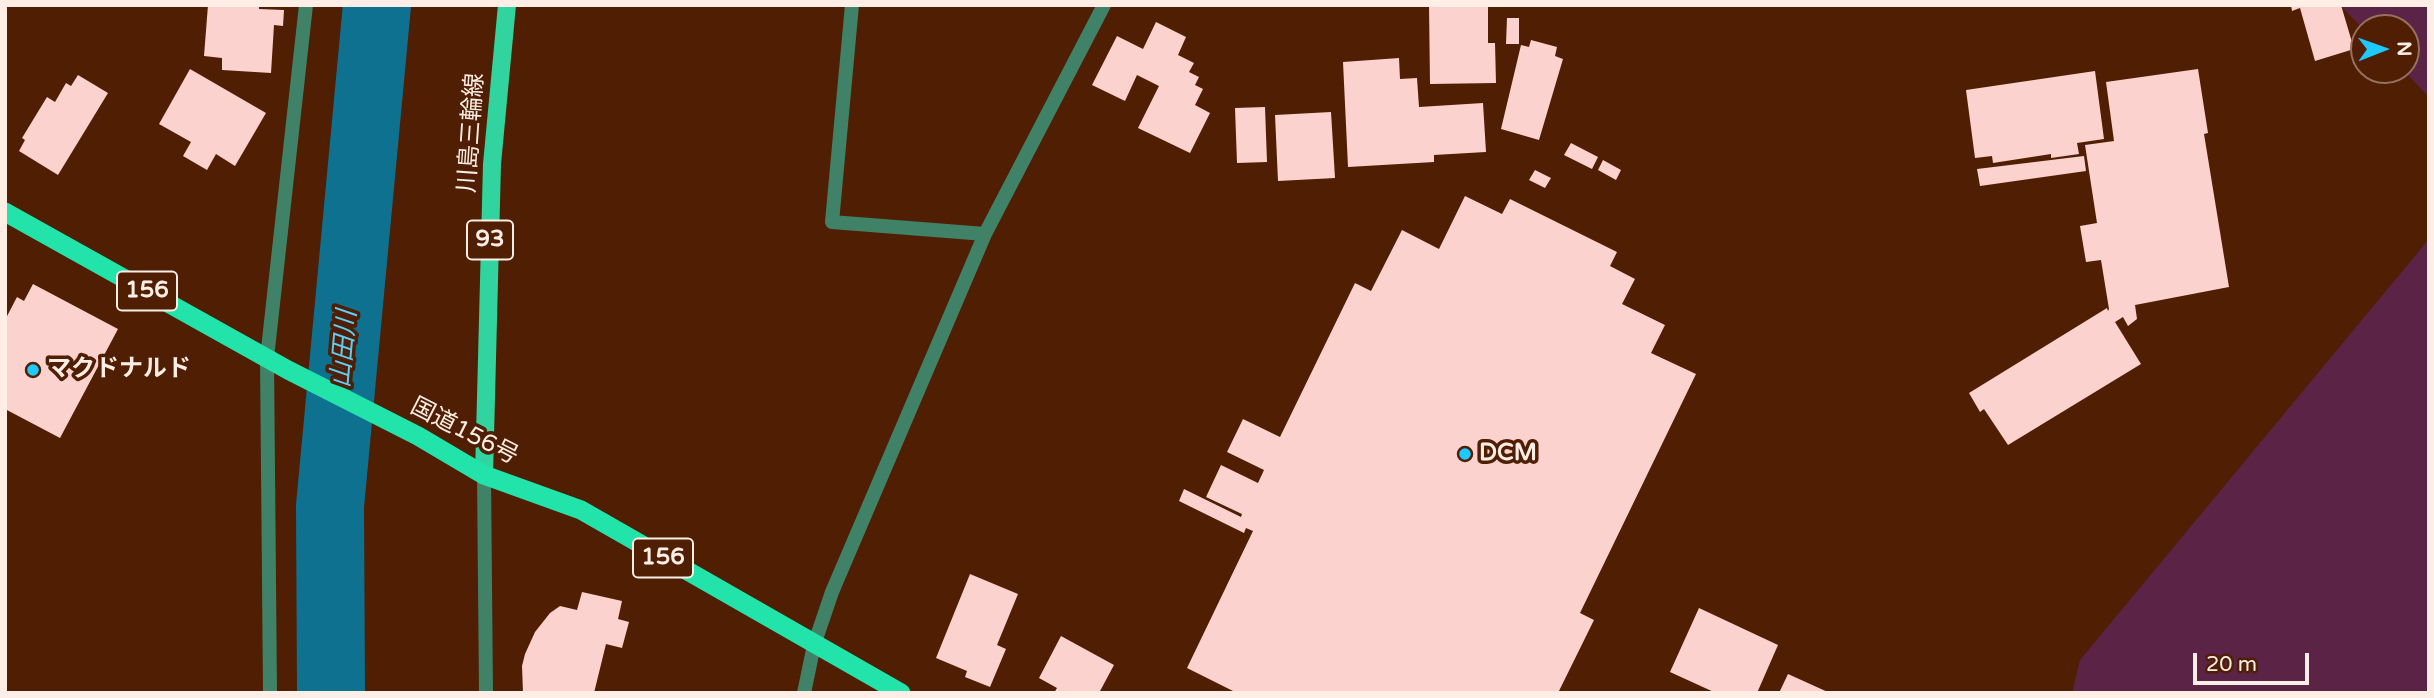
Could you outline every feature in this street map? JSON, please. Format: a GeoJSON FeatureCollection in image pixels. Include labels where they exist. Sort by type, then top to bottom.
{"type":"FeatureCollection","features":[{"type":"Feature","properties":{"kind":"highway","name":"国道156号"},"geometry":{"type":"LineString","coordinates":[[5,212],[288,370],[418,436],[484,475],[581,510],[901,693]]}},
{"type":"Feature","properties":{"kind":"main road","name":"川島三輪線"},"geometry":{"type":"LineString","coordinates":[[484,475],[492,164],[507,5]]}},
{"type":"Feature","properties":{"kind":"street"},"geometry":{"type":"LineString","coordinates":[[270,693],[267,358],[306,5]]}},
{"type":"Feature","properties":{"kind":"street"},"geometry":{"type":"LineString","coordinates":[[852,5],[832,222],[985,234]]}},
{"type":"Feature","properties":{"kind":"street"},"geometry":{"type":"LineString","coordinates":[[804,693],[814,645],[832,592],[985,234],[1104,5]]}},
{"type":"Feature","properties":{"kind":"street"},"geometry":{"type":"LineString","coordinates":[[484,475],[486,693]]}},
{"type":"Feature","properties":{"kind":"shaded area"},"geometry":{"type":"Polygon","coordinates":[[[2340,5],[2429,5],[2429,97],[2416,84],[2420,84],[2420,14],[2350,15],[2340,5]]]}},
{"type":"Feature","properties":{"kind":"shaded area"},"geometry":{"type":"Polygon","coordinates":[[[2429,239],[2429,693],[2072,693],[2080,660],[2429,239]]]}},
{"type":"Feature","properties":{"kind":"building"},"geometry":{"type":"Polygon","coordinates":[[[208,5],[259,5],[259,9],[284,10],[283,26],[274,25],[271,73],[222,70],[222,58],[204,56],[208,5]]]}},
{"type":"Feature","properties":{"kind":"building"},"geometry":{"type":"Polygon","coordinates":[[[1429,5],[1488,5],[1488,43],[1495,43],[1496,83],[1430,84],[1429,5]]]}},
{"type":"Feature","properties":{"kind":"building"},"geometry":{"type":"Polygon","coordinates":[[[2291,5],[2341,5],[2350,35],[2350,50],[2315,61],[2300,8],[2292,11],[2291,5]]]}},
{"type":"Feature","properties":{"kind":"building"},"geometry":{"type":"Polygon","coordinates":[[[1507,18],[1519,18],[1519,44],[1506,44],[1507,18]]]}},
{"type":"Feature","properties":{"kind":"building"},"geometry":{"type":"Polygon","coordinates":[[[1156,22],[1186,37],[1178,55],[1194,63],[1189,72],[1199,77],[1195,85],[1203,89],[1195,105],[1210,113],[1190,153],[1138,128],[1159,86],[1137,75],[1125,101],[1092,85],[1117,36],[1143,49],[1156,22]]]}},
{"type":"Feature","properties":{"kind":"building"},"geometry":{"type":"Polygon","coordinates":[[[1531,40],[1557,47],[1555,56],[1563,59],[1539,140],[1501,129],[1521,45],[1529,47],[1531,40]]]}},
{"type":"Feature","properties":{"kind":"building"},"geometry":{"type":"Polygon","coordinates":[[[1399,58],[1400,79],[1417,78],[1419,107],[1483,103],[1486,152],[1434,155],[1434,162],[1348,167],[1343,62],[1399,58]]]}},
{"type":"Feature","properties":{"kind":"building"},"geometry":{"type":"Polygon","coordinates":[[[190,69],[266,113],[235,166],[216,154],[207,170],[183,156],[191,142],[159,124],[190,69]]]}},
{"type":"Feature","properties":{"kind":"building"},"geometry":{"type":"Polygon","coordinates":[[[2198,69],[2208,133],[2204,134],[2229,287],[2135,305],[2137,319],[2128,326],[2123,317],[2115,322],[2141,364],[2008,445],[1984,409],[1980,412],[1969,393],[2109,309],[2101,260],[2086,262],[2080,226],[2097,223],[2085,145],[2114,141],[2106,82],[2198,69]]]}},
{"type":"Feature","properties":{"kind":"building"},"geometry":{"type":"Polygon","coordinates":[[[2095,71],[2104,139],[2077,143],[2079,154],[2051,158],[2051,154],[1993,163],[1992,156],[1975,158],[1966,90],[2095,71]]]}},
{"type":"Feature","properties":{"kind":"building"},"geometry":{"type":"Polygon","coordinates":[[[78,75],[108,93],[58,175],[19,151],[25,140],[22,138],[47,97],[55,102],[66,83],[71,86],[78,75]]]}},
{"type":"Feature","properties":{"kind":"building"},"geometry":{"type":"Polygon","coordinates":[[[1265,107],[1267,162],[1237,163],[1235,108],[1265,107]]]}},
{"type":"Feature","properties":{"kind":"building"},"geometry":{"type":"Polygon","coordinates":[[[1331,112],[1335,178],[1278,181],[1275,115],[1331,112]]]}},
{"type":"Feature","properties":{"kind":"building"},"geometry":{"type":"Polygon","coordinates":[[[1571,143],[1598,157],[1592,169],[1564,155],[1571,143]]]}},
{"type":"Feature","properties":{"kind":"building"},"geometry":{"type":"Polygon","coordinates":[[[2084,156],[2086,171],[1980,186],[1977,169],[2084,156]]]}},
{"type":"Feature","properties":{"kind":"building"},"geometry":{"type":"Polygon","coordinates":[[[1603,160],[1621,170],[1616,180],[1598,170],[1603,160]]]}},
{"type":"Feature","properties":{"kind":"building"},"geometry":{"type":"Polygon","coordinates":[[[1535,170],[1551,178],[1545,188],[1529,180],[1535,170]]]}},
{"type":"Feature","properties":{"kind":"building","name":"DCM"},"geometry":{"type":"Polygon","coordinates":[[[1465,196],[1502,214],[1510,199],[1617,252],[1610,266],[1635,279],[1622,304],[1665,325],[1651,353],[1696,374],[1580,613],[1594,620],[1558,693],[1237,693],[1187,668],[1253,531],[1246,528],[1244,533],[1179,501],[1184,489],[1241,517],[1242,514],[1206,497],[1221,465],[1258,483],[1264,470],[1227,452],[1243,419],[1280,437],[1355,283],[1371,291],[1402,230],[1439,249],[1465,196]]]}},
{"type":"Feature","properties":{"kind":"building"},"geometry":{"type":"Polygon","coordinates":[[[33,284],[118,329],[60,438],[5,409],[5,320],[17,297],[24,301],[33,284]]]}},
{"type":"Feature","properties":{"kind":"building"},"geometry":{"type":"Polygon","coordinates":[[[970,574],[1018,594],[997,645],[1006,649],[990,687],[965,677],[967,671],[936,658],[970,574]]]}},
{"type":"Feature","properties":{"kind":"building"},"geometry":{"type":"Polygon","coordinates":[[[582,592],[622,601],[618,619],[629,622],[622,648],[606,644],[594,693],[523,693],[522,666],[535,632],[550,613],[560,606],[577,610],[582,592]]]}},
{"type":"Feature","properties":{"kind":"building"},"geometry":{"type":"Polygon","coordinates":[[[1699,608],[1778,645],[1757,693],[1716,693],[1670,672],[1699,608]]]}},
{"type":"Feature","properties":{"kind":"building"},"geometry":{"type":"Polygon","coordinates":[[[1061,636],[1114,665],[1099,693],[1054,693],[1057,688],[1039,678],[1061,636]]]}},
{"type":"Feature","properties":{"kind":"building"},"geometry":{"type":"Polygon","coordinates":[[[1788,674],[1830,693],[1779,693],[1788,674]]]}},
{"type":"Feature","properties":{"kind":"waterway","name":"山田川"},"geometry":{"type":"LineString","coordinates":[[331,693],[330,506],[377,5]]}},
{"type":"Feature","properties":{"kind":"place","name":"マクドナルド"},"geometry":{"type":"Point","coordinates":[33,370]}},
{"type":"Feature","properties":{"kind":"place","name":"DCM"},"geometry":{"type":"Point","coordinates":[1465,454]}}]}
